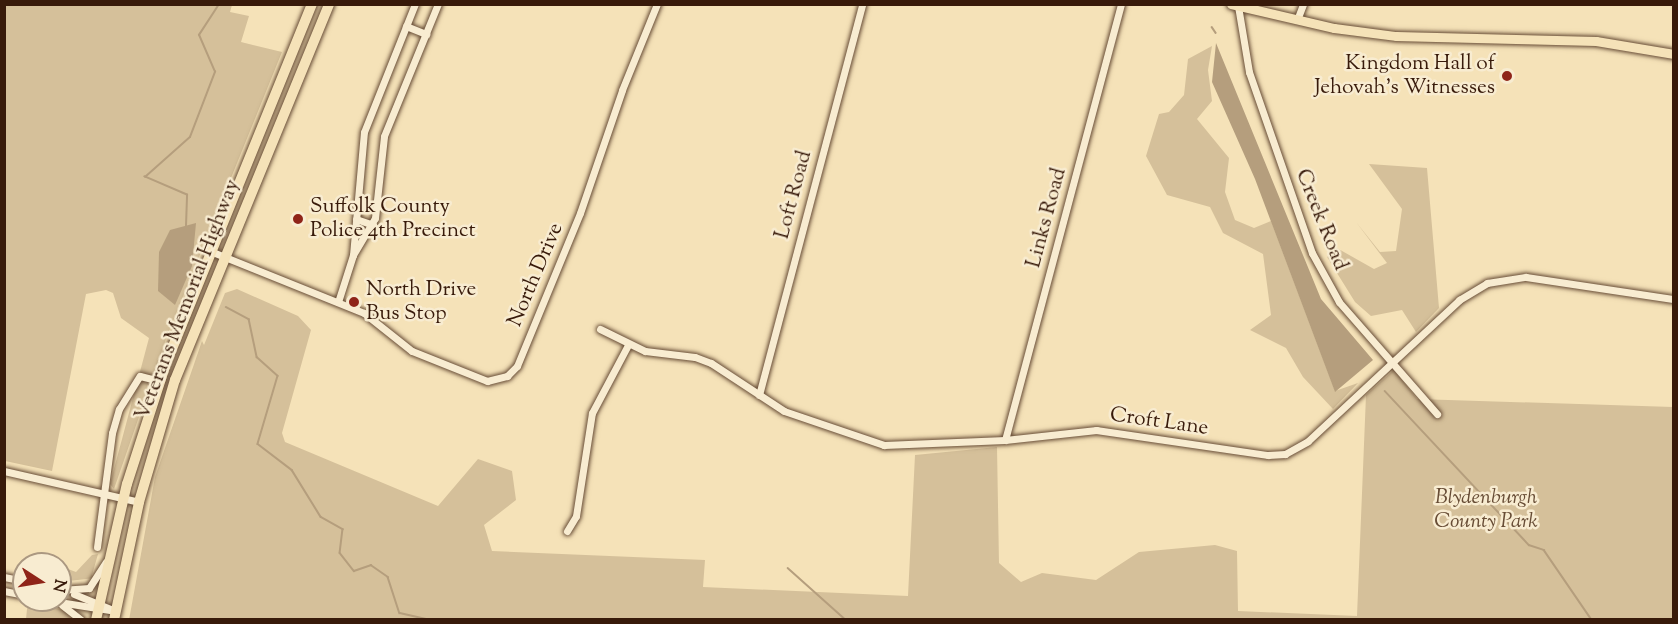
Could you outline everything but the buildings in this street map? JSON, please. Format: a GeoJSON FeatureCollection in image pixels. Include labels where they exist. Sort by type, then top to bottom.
{"type":"FeatureCollection","features":[{"type":"Feature","properties":{"kind":"highway","name":"Veterans Memorial Highway"},"geometry":{"type":"LineString","coordinates":[[98,611],[123,498],[160,381],[210,251],[312,4]]}},
{"type":"Feature","properties":{"kind":"highway","name":"Veterans Memorial Highway"},"geometry":{"type":"LineString","coordinates":[[115,615],[139,502],[175,380],[329,4]]}},
{"type":"Feature","properties":{"kind":"main road"},"geometry":{"type":"LineString","coordinates":[[1235,5],[1297,20],[1396,36],[1596,41],[1674,54]]}},
{"type":"Feature","properties":{"kind":"street"},"geometry":{"type":"LineString","coordinates":[[338,302],[353,255],[364,132],[415,4]]}},
{"type":"Feature","properties":{"kind":"street"},"geometry":{"type":"LineString","coordinates":[[353,255],[373,225],[382,141],[438,4]]}},
{"type":"Feature","properties":{"kind":"street","name":"North Drive"},"geometry":{"type":"LineString","coordinates":[[210,251],[376,319],[396,342],[412,351],[487,381],[507,376],[517,366],[580,213],[622,90],[657,4]]}},
{"type":"Feature","properties":{"kind":"street","name":"Loft Road"},"geometry":{"type":"LineString","coordinates":[[759,395],[862,4]]}},
{"type":"Feature","properties":{"kind":"street","name":"Links Road"},"geometry":{"type":"LineString","coordinates":[[1005,440],[1121,4]]}},
{"type":"Feature","properties":{"kind":"street"},"geometry":{"type":"LineString","coordinates":[[1297,20],[1303,4]]}},
{"type":"Feature","properties":{"kind":"street","name":"Creek Road"},"geometry":{"type":"LineString","coordinates":[[1235,5],[1249,72],[1312,253],[1339,302],[1395,362],[1437,414]]}},
{"type":"Feature","properties":{"kind":"street"},"geometry":{"type":"LineString","coordinates":[[406,26],[426,34]]}},
{"type":"Feature","properties":{"kind":"street"},"geometry":{"type":"LineString","coordinates":[[356,219],[373,225]]}},
{"type":"Feature","properties":{"kind":"street","name":"Croft Lane"},"geometry":{"type":"LineString","coordinates":[[600,329],[628,345],[645,351],[695,357],[784,411],[884,445],[1005,440],[1096,430],[1268,456],[1285,454],[1308,441],[1472,290],[1501,279],[1533,277],[1674,299]]}},
{"type":"Feature","properties":{"kind":"street"},"geometry":{"type":"LineString","coordinates":[[567,531],[576,516],[592,413],[628,345]]}},
{"type":"Feature","properties":{"kind":"street"},"geometry":{"type":"LineString","coordinates":[[97,547],[112,433],[130,386],[140,376],[160,381]]}},
{"type":"Feature","properties":{"kind":"street"},"geometry":{"type":"LineString","coordinates":[[4,471],[139,502]]}},
{"type":"Feature","properties":{"kind":"street"},"geometry":{"type":"LineString","coordinates":[[72,589],[89,588],[110,554]]}},
{"type":"Feature","properties":{"kind":"street"},"geometry":{"type":"LineString","coordinates":[[72,597],[98,611]]}},
{"type":"Feature","properties":{"kind":"street"},"geometry":{"type":"LineString","coordinates":[[72,606],[115,615]]}},
{"type":"Feature","properties":{"kind":"green space"},"geometry":{"type":"Polygon","coordinates":[[[5,5],[232,5],[230,12],[249,16],[241,42],[282,52],[167,336],[114,489],[110,484],[149,338],[121,318],[113,293],[106,290],[86,294],[52,471],[5,461],[5,5]]]}},
{"type":"Feature","properties":{"kind":"green space"},"geometry":{"type":"Polygon","coordinates":[[[1212,46],[1208,70],[1212,101],[1197,119],[1229,158],[1225,192],[1235,220],[1254,228],[1271,221],[1335,391],[1358,383],[1333,409],[1303,377],[1286,348],[1250,330],[1271,315],[1263,254],[1223,233],[1210,207],[1167,195],[1146,156],[1159,114],[1169,112],[1184,95],[1188,59],[1212,46]]]}},
{"type":"Feature","properties":{"kind":"green space"},"geometry":{"type":"Polygon","coordinates":[[[1369,164],[1427,168],[1439,308],[1416,332],[1402,310],[1371,316],[1355,302],[1327,257],[1335,247],[1374,269],[1387,263],[1356,222],[1380,252],[1396,251],[1402,209],[1369,164]]]}},
{"type":"Feature","properties":{"kind":"green space","name":"Blydenburgh County Park"},"geometry":{"type":"Polygon","coordinates":[[[237,289],[298,316],[311,330],[282,433],[285,442],[438,506],[478,459],[512,471],[516,500],[484,525],[492,551],[705,560],[703,587],[908,596],[915,455],[997,447],[999,563],[1021,582],[1042,573],[1096,580],[1139,552],[1215,545],[1237,551],[1238,611],[1357,616],[1366,395],[1394,370],[1417,399],[1673,407],[1673,619],[129,620],[155,477],[202,341],[204,345],[225,293],[237,289]]]}},
{"type":"Feature","properties":{"kind":"green space"},"geometry":{"type":"Polygon","coordinates":[[[98,554],[92,575],[95,578],[72,581],[72,570],[76,572],[92,555],[98,554]]]}},
{"type":"Feature","properties":{"kind":"green space"},"geometry":{"type":"Polygon","coordinates":[[[27,612],[66,612],[79,619],[26,619],[27,612]]]}},
{"type":"Feature","properties":{"kind":"shaded area"},"geometry":{"type":"Polygon","coordinates":[[[1216,43],[1321,299],[1373,360],[1335,392],[1255,179],[1212,82],[1216,43]]]}},
{"type":"Feature","properties":{"kind":"shaded area"},"geometry":{"type":"Polygon","coordinates":[[[196,223],[192,266],[175,305],[158,291],[159,252],[170,230],[196,223]]]}},
{"type":"Feature","properties":{"kind":"waterway"},"geometry":{"type":"LineString","coordinates":[[186,226],[187,195],[145,177],[190,137],[215,72],[199,35],[219,4]]}},
{"type":"Feature","properties":{"kind":"waterway"},"geometry":{"type":"LineString","coordinates":[[1212,27],[1216,33]]}},
{"type":"Feature","properties":{"kind":"waterway"},"geometry":{"type":"LineString","coordinates":[[226,307],[249,319],[257,357],[278,376],[258,444],[292,470],[321,517],[343,529],[340,553],[354,571],[371,565],[388,577],[400,613],[430,620]]}},
{"type":"Feature","properties":{"kind":"waterway"},"geometry":{"type":"LineString","coordinates":[[1385,391],[1529,545],[1544,550],[1592,620]]}},
{"type":"Feature","properties":{"kind":"waterway"},"geometry":{"type":"LineString","coordinates":[[788,568],[846,620]]}},
{"type":"Feature","properties":{"kind":"place","name":"Kingdom Hall of Jehovah’s Witnesses"},"geometry":{"type":"Point","coordinates":[1507,76]}},
{"type":"Feature","properties":{"kind":"place","name":"Suffolk County Police 4th Precinct"},"geometry":{"type":"Point","coordinates":[298,219]}},
{"type":"Feature","properties":{"kind":"place","name":"North Drive Bus Stop"},"geometry":{"type":"Point","coordinates":[354,302]}}]}
